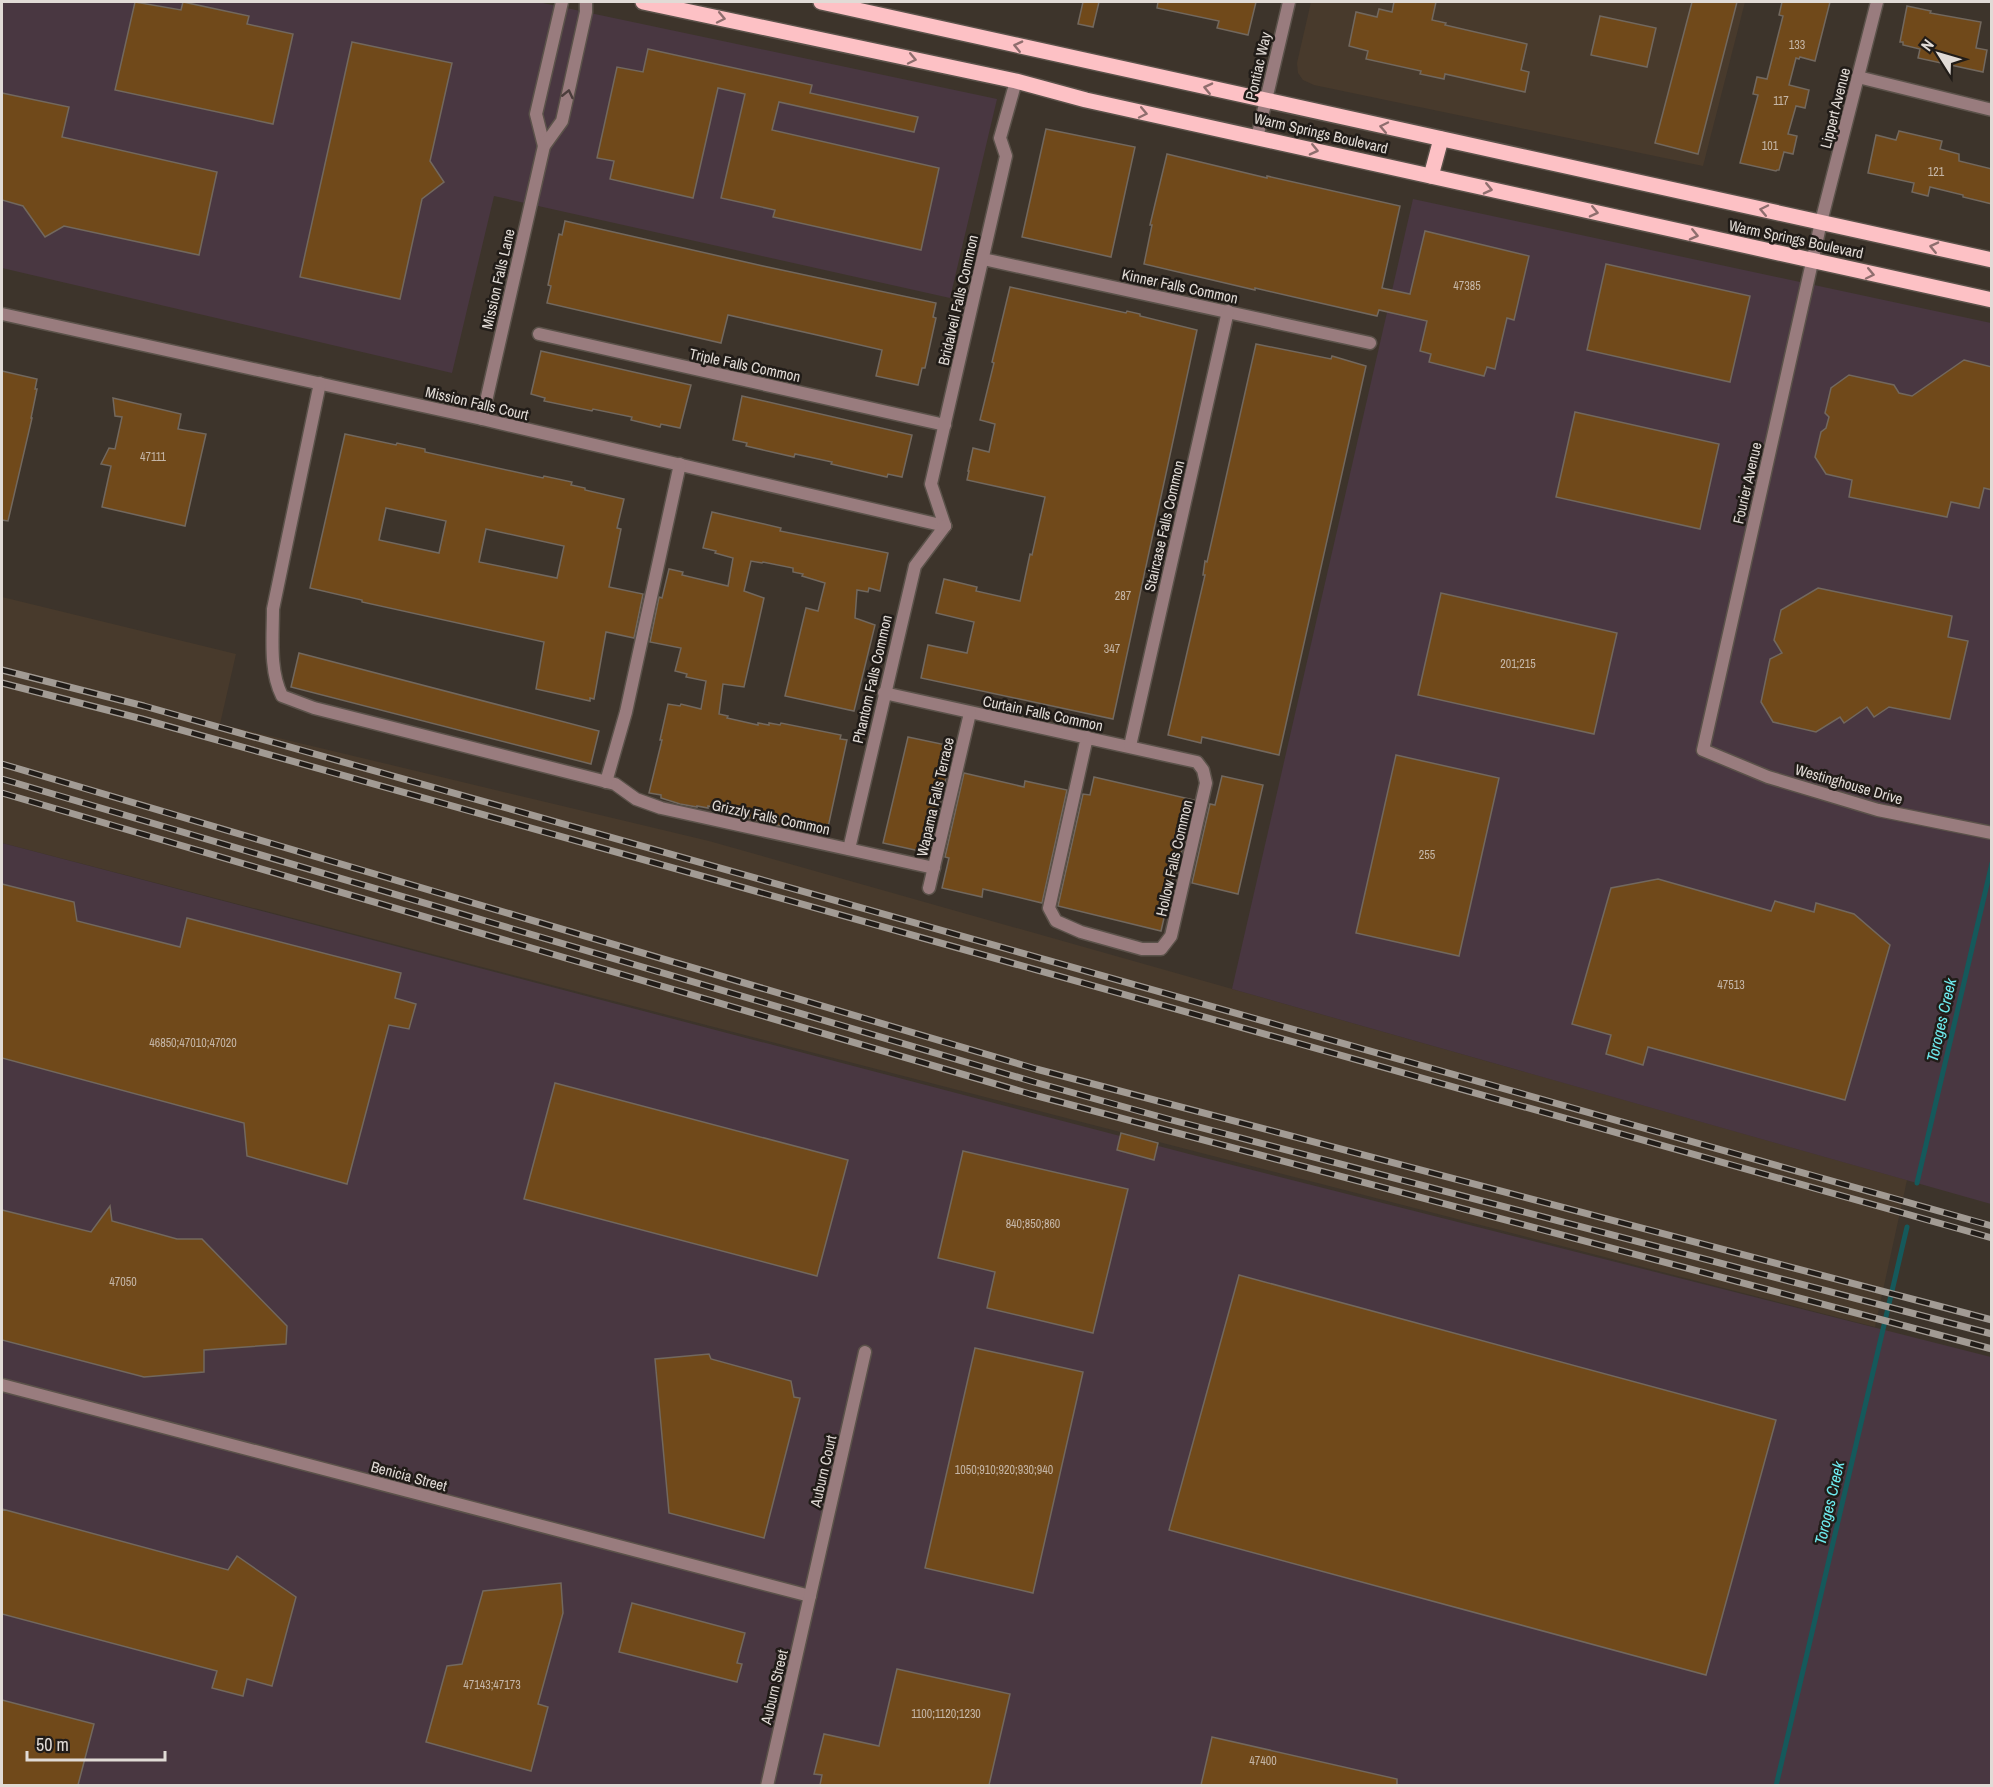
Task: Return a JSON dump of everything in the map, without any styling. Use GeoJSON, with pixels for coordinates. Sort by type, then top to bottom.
{"type":"FeatureCollection","features":[{"type":"Feature","properties":{"kind":"main road","name":"Warm Springs Boulevard"},"geometry":{"type":"LineString","coordinates":[[643,2],[1016,81],[1086,100],[1992,300]]}},
{"type":"Feature","properties":{"kind":"main road","name":"Warm Springs Boulevard"},"geometry":{"type":"LineString","coordinates":[[820,2],[1992,260]]}},
{"type":"Feature","properties":{"kind":"main road"},"geometry":{"type":"LineString","coordinates":[[1431,176],[1441,139]]}},
{"type":"Feature","properties":{"kind":"street","name":"Mission Falls Lane"},"geometry":{"type":"LineString","coordinates":[[544,146],[536,114],[562,2]]}},
{"type":"Feature","properties":{"kind":"street","name":"Mission Falls Lane"},"geometry":{"type":"LineString","coordinates":[[482,419],[544,146],[562,121],[586,12],[586,2]]}},
{"type":"Feature","properties":{"kind":"street","name":"Pontiac Way"},"geometry":{"type":"LineString","coordinates":[[1257,138],[1289,2]]}},
{"type":"Feature","properties":{"kind":"street","name":"Lippert Avenue"},"geometry":{"type":"LineString","coordinates":[[1821,222],[1877,2]]}},
{"type":"Feature","properties":{"kind":"street"},"geometry":{"type":"LineString","coordinates":[[1858,77],[1992,110]]}},
{"type":"Feature","properties":{"kind":"street","name":"Bridalveil Falls Common"},"geometry":{"type":"LineString","coordinates":[[945,526],[931,484],[1006,156],[1000,138],[1016,81]]}},
{"type":"Feature","properties":{"kind":"street","name":"Fourier Avenue"},"geometry":{"type":"LineString","coordinates":[[1703,750],[1821,222]]}},
{"type":"Feature","properties":{"kind":"street","name":"Kinner Falls Common"},"geometry":{"type":"LineString","coordinates":[[983,259],[1370,343]]}},
{"type":"Feature","properties":{"kind":"street","name":"Staircase Falls Common"},"geometry":{"type":"LineString","coordinates":[[1130,746],[1228,311]]}},
{"type":"Feature","properties":{"kind":"street","name":"Mission Falls Court"},"geometry":{"type":"LineString","coordinates":[[2,314],[320,382],[945,526]]}},
{"type":"Feature","properties":{"kind":"street","name":"Triple Falls Common"},"geometry":{"type":"LineString","coordinates":[[539,334],[945,425]]}},
{"type":"Feature","properties":{"kind":"street","name":"Grizzly Falls Common"},"geometry":{"type":"LineString","coordinates":[[320,382],[273,609],[272,645],[275,683],[282,696],[314,708],[615,784],[636,799],[661,808],[934,868]]}},
{"type":"Feature","properties":{"kind":"street"},"geometry":{"type":"LineString","coordinates":[[606,782],[626,712],[680,464]]}},
{"type":"Feature","properties":{"kind":"street","name":"Phantom Falls Common"},"geometry":{"type":"LineString","coordinates":[[849,849],[915,566],[945,526]]}},
{"type":"Feature","properties":{"kind":"street","name":"Curtain Falls Common"},"geometry":{"type":"LineString","coordinates":[[884,693],[1197,762]]}},
{"type":"Feature","properties":{"kind":"street","name":"Wapama Falls Terrace"},"geometry":{"type":"LineString","coordinates":[[929,888],[970,713]]}},
{"type":"Feature","properties":{"kind":"street","name":"Hollow Falls Common"},"geometry":{"type":"LineString","coordinates":[[1087,737],[1049,908],[1056,921],[1081,932],[1142,949],[1161,949],[1171,936],[1206,783],[1203,770],[1197,762]]}},
{"type":"Feature","properties":{"kind":"street","name":"Westinghouse Drive"},"geometry":{"type":"LineString","coordinates":[[1703,750],[1768,777],[1878,810],[1992,833]]}},
{"type":"Feature","properties":{"kind":"street","name":"Auburn Court"},"geometry":{"type":"LineString","coordinates":[[810,1596],[865,1352]]}},
{"type":"Feature","properties":{"kind":"street","name":"Benicia Street"},"geometry":{"type":"LineString","coordinates":[[2,1385],[810,1596]]}},
{"type":"Feature","properties":{"kind":"street","name":"Auburn Street"},"geometry":{"type":"LineString","coordinates":[[767,1785],[810,1596]]}},
{"type":"Feature","properties":{"kind":"shaded area"},"geometry":{"type":"Polygon","coordinates":[[[2,2],[538,2],[997,99],[950,298],[494,196],[452,373],[2,268],[2,2]]]}},
{"type":"Feature","properties":{"kind":"shaded area"},"geometry":{"type":"Polygon","coordinates":[[[1311,2],[1745,2],[1703,166],[1314,85],[1303,80],[1298,73],[1297,63],[1311,2]]]}},
{"type":"Feature","properties":{"kind":"shaded area"},"geometry":{"type":"Polygon","coordinates":[[[1413,199],[1991,323],[1991,1204],[1232,989],[1413,199]]]}},
{"type":"Feature","properties":{"kind":"shaded area"},"geometry":{"type":"Polygon","coordinates":[[[2,597],[236,654],[220,724],[709,841],[1907,1180],[1875,1327],[2,843],[2,597]]]}},
{"type":"Feature","properties":{"kind":"shaded area"},"geometry":{"type":"Polygon","coordinates":[[[2,843],[1189,1154],[1991,1357],[1991,1785],[2,1785],[2,843]]]}},
{"type":"Feature","properties":{"kind":"building"},"geometry":{"type":"Polygon","coordinates":[[[135,2],[181,10],[183,2],[249,16],[247,24],[293,34],[273,124],[115,90],[135,2]]]}},
{"type":"Feature","properties":{"kind":"building"},"geometry":{"type":"Polygon","coordinates":[[[1083,2],[1099,2],[1093,27],[1078,24],[1083,2]]]}},
{"type":"Feature","properties":{"kind":"building"},"geometry":{"type":"Polygon","coordinates":[[[1158,2],[1256,2],[1248,35],[1217,28],[1219,21],[1157,8],[1158,2]]]}},
{"type":"Feature","properties":{"kind":"building"},"geometry":{"type":"Polygon","coordinates":[[[1394,2],[1436,2],[1432,20],[1527,44],[1521,70],[1529,72],[1525,92],[1445,74],[1444,79],[1420,74],[1421,71],[1366,59],[1368,51],[1349,46],[1356,12],[1377,17],[1379,9],[1392,12],[1394,2]]]}},
{"type":"Feature","properties":{"kind":"building"},"geometry":{"type":"Polygon","coordinates":[[[1692,2],[1737,2],[1698,154],[1655,143],[1692,2]]]}},
{"type":"Feature","properties":{"kind":"building"},"geometry":{"type":"Polygon","coordinates":[[[1782,2],[1830,2],[1815,61],[1796,58],[1789,85],[1809,90],[1805,108],[1796,106],[1788,134],[1797,136],[1793,154],[1784,152],[1779,170],[1776,171],[1740,163],[1758,95],[1753,94],[1757,77],[1767,79],[1783,16],[1779,15],[1782,2]]]}},
{"type":"Feature","properties":{"kind":"building"},"geometry":{"type":"Polygon","coordinates":[[[1907,6],[1931,11],[1930,13],[1981,22],[1976,48],[1987,50],[1983,72],[1918,58],[1920,49],[1903,45],[1903,42],[1900,42],[1907,6]]]}},
{"type":"Feature","properties":{"kind":"building"},"geometry":{"type":"Polygon","coordinates":[[[1600,16],[1656,28],[1647,67],[1591,55],[1600,16]]]}},
{"type":"Feature","properties":{"kind":"building"},"geometry":{"type":"Polygon","coordinates":[[[352,42],[452,63],[430,161],[444,182],[422,199],[400,299],[300,277],[352,42]]]}},
{"type":"Feature","properties":{"kind":"building"},"geometry":{"type":"Polygon","coordinates":[[[648,49],[812,85],[810,93],[918,117],[914,132],[779,102],[772,130],[939,168],[921,250],[773,217],[775,210],[721,198],[745,94],[718,88],[693,198],[610,179],[614,161],[597,158],[617,67],[643,72],[648,49]]]}},
{"type":"Feature","properties":{"kind":"building"},"geometry":{"type":"Polygon","coordinates":[[[2,93],[69,107],[62,137],[217,172],[199,255],[64,226],[45,237],[23,206],[2,200],[2,93]]]}},
{"type":"Feature","properties":{"kind":"building"},"geometry":{"type":"Polygon","coordinates":[[[1046,129],[1135,147],[1111,257],[1022,237],[1046,129]]]}},
{"type":"Feature","properties":{"kind":"building"},"geometry":{"type":"Polygon","coordinates":[[[1899,131],[1942,141],[1940,149],[1959,154],[1959,161],[1992,169],[1992,204],[1930,187],[1928,196],[1912,192],[1914,183],[1868,173],[1876,135],[1896,140],[1899,131]]]}},
{"type":"Feature","properties":{"kind":"building"},"geometry":{"type":"Polygon","coordinates":[[[1167,154],[1400,206],[1382,288],[1410,294],[1425,231],[1529,256],[1514,320],[1507,318],[1495,369],[1487,367],[1484,376],[1429,362],[1431,354],[1420,351],[1427,321],[1379,310],[1377,316],[1144,264],[1152,225],[1150,225],[1167,154]]]}},
{"type":"Feature","properties":{"kind":"building"},"geometry":{"type":"Polygon","coordinates":[[[565,221],[936,303],[933,317],[936,318],[925,368],[922,368],[918,385],[876,376],[882,350],[728,315],[721,343],[547,303],[551,286],[548,285],[559,234],[562,235],[565,221]]]}},
{"type":"Feature","properties":{"kind":"building"},"geometry":{"type":"Polygon","coordinates":[[[1606,264],[1750,296],[1730,382],[1587,350],[1606,264]]]}},
{"type":"Feature","properties":{"kind":"building"},"geometry":{"type":"Polygon","coordinates":[[[1010,287],[1126,313],[1127,311],[1197,330],[1113,719],[921,678],[928,645],[967,653],[974,622],[936,613],[944,579],[977,587],[976,591],[1020,601],[1030,554],[1032,555],[1045,497],[967,480],[973,448],[989,452],[995,424],[980,420],[1010,287]]]}},
{"type":"Feature","properties":{"kind":"building"},"geometry":{"type":"Polygon","coordinates":[[[1256,344],[1331,359],[1332,356],[1366,366],[1279,755],[1202,737],[1201,743],[1168,735],[1205,575],[1203,575],[1205,561],[1207,562],[1256,344]]]}},
{"type":"Feature","properties":{"kind":"building"},"geometry":{"type":"Polygon","coordinates":[[[541,351],[691,385],[680,428],[661,424],[660,427],[631,420],[632,417],[544,401],[545,398],[531,394],[541,351]]]}},
{"type":"Feature","properties":{"kind":"building"},"geometry":{"type":"Polygon","coordinates":[[[1964,360],[1992,367],[1992,490],[1984,488],[1979,508],[1951,502],[1947,517],[1849,497],[1852,480],[1826,474],[1815,457],[1821,432],[1826,428],[1829,417],[1825,413],[1831,388],[1849,375],[1894,385],[1899,393],[1912,396],[1964,360]]]}},
{"type":"Feature","properties":{"kind":"building"},"geometry":{"type":"Polygon","coordinates":[[[2,371],[37,379],[32,418],[8,521],[2,520],[2,371]]]}},
{"type":"Feature","properties":{"kind":"building"},"geometry":{"type":"Polygon","coordinates":[[[742,396],[912,435],[902,477],[888,474],[887,477],[795,454],[794,457],[746,446],[747,443],[733,440],[742,396]]]}},
{"type":"Feature","properties":{"kind":"building"},"geometry":{"type":"Polygon","coordinates":[[[113,398],[181,414],[178,429],[206,434],[185,526],[102,507],[111,466],[101,464],[109,448],[115,449],[122,417],[115,416],[113,398]]]}},
{"type":"Feature","properties":{"kind":"building"},"geometry":{"type":"Polygon","coordinates":[[[1575,412],[1719,444],[1700,529],[1556,497],[1575,412]]]}},
{"type":"Feature","properties":{"kind":"building"},"geometry":{"type":"Polygon","coordinates":[[[345,434],[425,449],[425,452],[543,478],[544,476],[572,482],[571,485],[585,488],[585,490],[624,499],[617,528],[621,529],[609,587],[643,594],[634,638],[606,632],[594,699],[590,698],[590,701],[536,689],[544,642],[362,602],[362,600],[310,588],[345,434]],[[386,508],[379,540],[439,553],[446,521],[386,508]],[[486,529],[479,562],[557,578],[564,546],[486,529]]]}},
{"type":"Feature","properties":{"kind":"building"},"geometry":{"type":"Polygon","coordinates":[[[712,512],[781,528],[780,531],[888,553],[880,591],[869,588],[868,592],[857,590],[855,618],[875,625],[854,711],[785,696],[806,608],[818,611],[825,583],[793,572],[793,568],[751,561],[744,591],[764,598],[744,687],[723,684],[719,714],[728,716],[727,718],[758,725],[758,723],[780,725],[781,723],[841,735],[840,739],[847,740],[827,832],[815,830],[815,833],[759,821],[749,818],[749,815],[708,806],[708,808],[680,804],[661,798],[661,795],[649,793],[668,704],[680,706],[681,704],[701,709],[706,681],[686,677],[687,674],[675,671],[681,648],[650,642],[659,597],[662,598],[669,569],[683,572],[682,575],[728,586],[733,558],[703,548],[712,512]]]}},
{"type":"Feature","properties":{"kind":"building"},"geometry":{"type":"Polygon","coordinates":[[[1818,588],[1952,616],[1948,637],[1968,641],[1950,719],[1889,707],[1874,717],[1867,707],[1844,723],[1840,717],[1816,732],[1773,722],[1761,702],[1770,659],[1782,653],[1774,640],[1781,610],[1818,588]]]}},
{"type":"Feature","properties":{"kind":"building"},"geometry":{"type":"Polygon","coordinates":[[[1441,593],[1617,633],[1594,734],[1418,695],[1441,593]]]}},
{"type":"Feature","properties":{"kind":"building"},"geometry":{"type":"Polygon","coordinates":[[[299,653],[599,731],[591,764],[291,687],[299,653]]]}},
{"type":"Feature","properties":{"kind":"building"},"geometry":{"type":"Polygon","coordinates":[[[908,737],[951,746],[929,853],[883,843],[908,737]]]}},
{"type":"Feature","properties":{"kind":"building"},"geometry":{"type":"Polygon","coordinates":[[[1396,755],[1499,778],[1459,956],[1356,933],[1396,755]]]}},
{"type":"Feature","properties":{"kind":"building"},"geometry":{"type":"Polygon","coordinates":[[[964,773],[1024,787],[1025,781],[1067,790],[1042,903],[983,889],[982,897],[942,888],[949,858],[945,857],[964,773]]]}},
{"type":"Feature","properties":{"kind":"building"},"geometry":{"type":"Polygon","coordinates":[[[1222,776],[1263,785],[1238,894],[1192,883],[1210,804],[1215,805],[1222,776]]]}},
{"type":"Feature","properties":{"kind":"building"},"geometry":{"type":"Polygon","coordinates":[[[1094,777],[1194,800],[1161,931],[1058,906],[1083,794],[1090,795],[1094,777]]]}},
{"type":"Feature","properties":{"kind":"building"},"geometry":{"type":"Polygon","coordinates":[[[1658,879],[1771,911],[1775,901],[1814,912],[1816,903],[1854,914],[1890,945],[1845,1100],[1648,1047],[1643,1065],[1606,1054],[1611,1035],[1572,1024],[1611,888],[1658,879]]]}},
{"type":"Feature","properties":{"kind":"building"},"geometry":{"type":"Polygon","coordinates":[[[2,884],[74,902],[77,921],[180,947],[187,918],[401,973],[395,998],[416,1004],[409,1029],[389,1025],[347,1184],[247,1156],[244,1123],[2,1058],[2,884]]]}},
{"type":"Feature","properties":{"kind":"building"},"geometry":{"type":"Polygon","coordinates":[[[555,1083],[848,1160],[817,1276],[524,1199],[555,1083]]]}},
{"type":"Feature","properties":{"kind":"building"},"geometry":{"type":"Polygon","coordinates":[[[1121,1133],[1158,1143],[1154,1160],[1117,1150],[1121,1133]]]}},
{"type":"Feature","properties":{"kind":"building"},"geometry":{"type":"Polygon","coordinates":[[[963,1151],[1128,1189],[1093,1333],[987,1308],[995,1272],[938,1258],[963,1151]]]}},
{"type":"Feature","properties":{"kind":"building"},"geometry":{"type":"Polygon","coordinates":[[[110,1206],[112,1221],[177,1239],[202,1239],[287,1326],[286,1344],[204,1350],[204,1372],[144,1377],[2,1340],[2,1210],[91,1232],[110,1206]]]}},
{"type":"Feature","properties":{"kind":"building"},"geometry":{"type":"Polygon","coordinates":[[[1239,1275],[1776,1420],[1706,1675],[1169,1530],[1239,1275]]]}},
{"type":"Feature","properties":{"kind":"building"},"geometry":{"type":"Polygon","coordinates":[[[975,1348],[1083,1372],[1033,1593],[925,1568],[975,1348]]]}},
{"type":"Feature","properties":{"kind":"building"},"geometry":{"type":"Polygon","coordinates":[[[709,1354],[711,1359],[791,1381],[794,1397],[800,1398],[764,1538],[669,1513],[655,1359],[709,1354]]]}},
{"type":"Feature","properties":{"kind":"building"},"geometry":{"type":"Polygon","coordinates":[[[2,1509],[228,1570],[237,1556],[296,1597],[272,1686],[247,1679],[243,1696],[212,1688],[217,1671],[2,1614],[2,1509]]]}},
{"type":"Feature","properties":{"kind":"building"},"geometry":{"type":"Polygon","coordinates":[[[561,1583],[563,1613],[538,1704],[548,1707],[531,1771],[426,1742],[447,1666],[462,1664],[483,1591],[561,1583]]]}},
{"type":"Feature","properties":{"kind":"building"},"geometry":{"type":"Polygon","coordinates":[[[632,1603],[745,1633],[737,1663],[742,1664],[737,1682],[619,1652],[632,1603]]]}},
{"type":"Feature","properties":{"kind":"building"},"geometry":{"type":"Polygon","coordinates":[[[897,1669],[1010,1694],[989,1785],[820,1785],[822,1775],[814,1774],[824,1734],[879,1746],[897,1669]]]}},
{"type":"Feature","properties":{"kind":"building"},"geometry":{"type":"Polygon","coordinates":[[[2,1700],[94,1724],[78,1785],[2,1785],[2,1700]]]}},
{"type":"Feature","properties":{"kind":"building"},"geometry":{"type":"Polygon","coordinates":[[[1212,1737],[1397,1779],[1397,1785],[1201,1785],[1212,1737]]]}},
{"type":"Feature","properties":{"kind":"waterway","name":"Toroges Creek"},"geometry":{"type":"LineString","coordinates":[[1917,1183],[1992,863]]}},
{"type":"Feature","properties":{"kind":"waterway","name":"Toroges Creek"},"geometry":{"type":"LineString","coordinates":[[1776,1786],[1907,1227]]}},
{"type":"Feature","properties":{"kind":"railway"},"geometry":{"type":"LineString","coordinates":[[2,670],[144,706],[1992,1226]]}},
{"type":"Feature","properties":{"kind":"railway"},"geometry":{"type":"LineString","coordinates":[[2,683],[142,719],[1992,1238]]}},
{"type":"Feature","properties":{"kind":"railway"},"geometry":{"type":"LineString","coordinates":[[2,764],[1036,1069],[1992,1320]]}},
{"type":"Feature","properties":{"kind":"railway"},"geometry":{"type":"LineString","coordinates":[[2,779],[1034,1082],[1992,1334]]}},
{"type":"Feature","properties":{"kind":"railway"},"geometry":{"type":"LineString","coordinates":[[2,793],[1030,1094],[1992,1349]]}}]}
